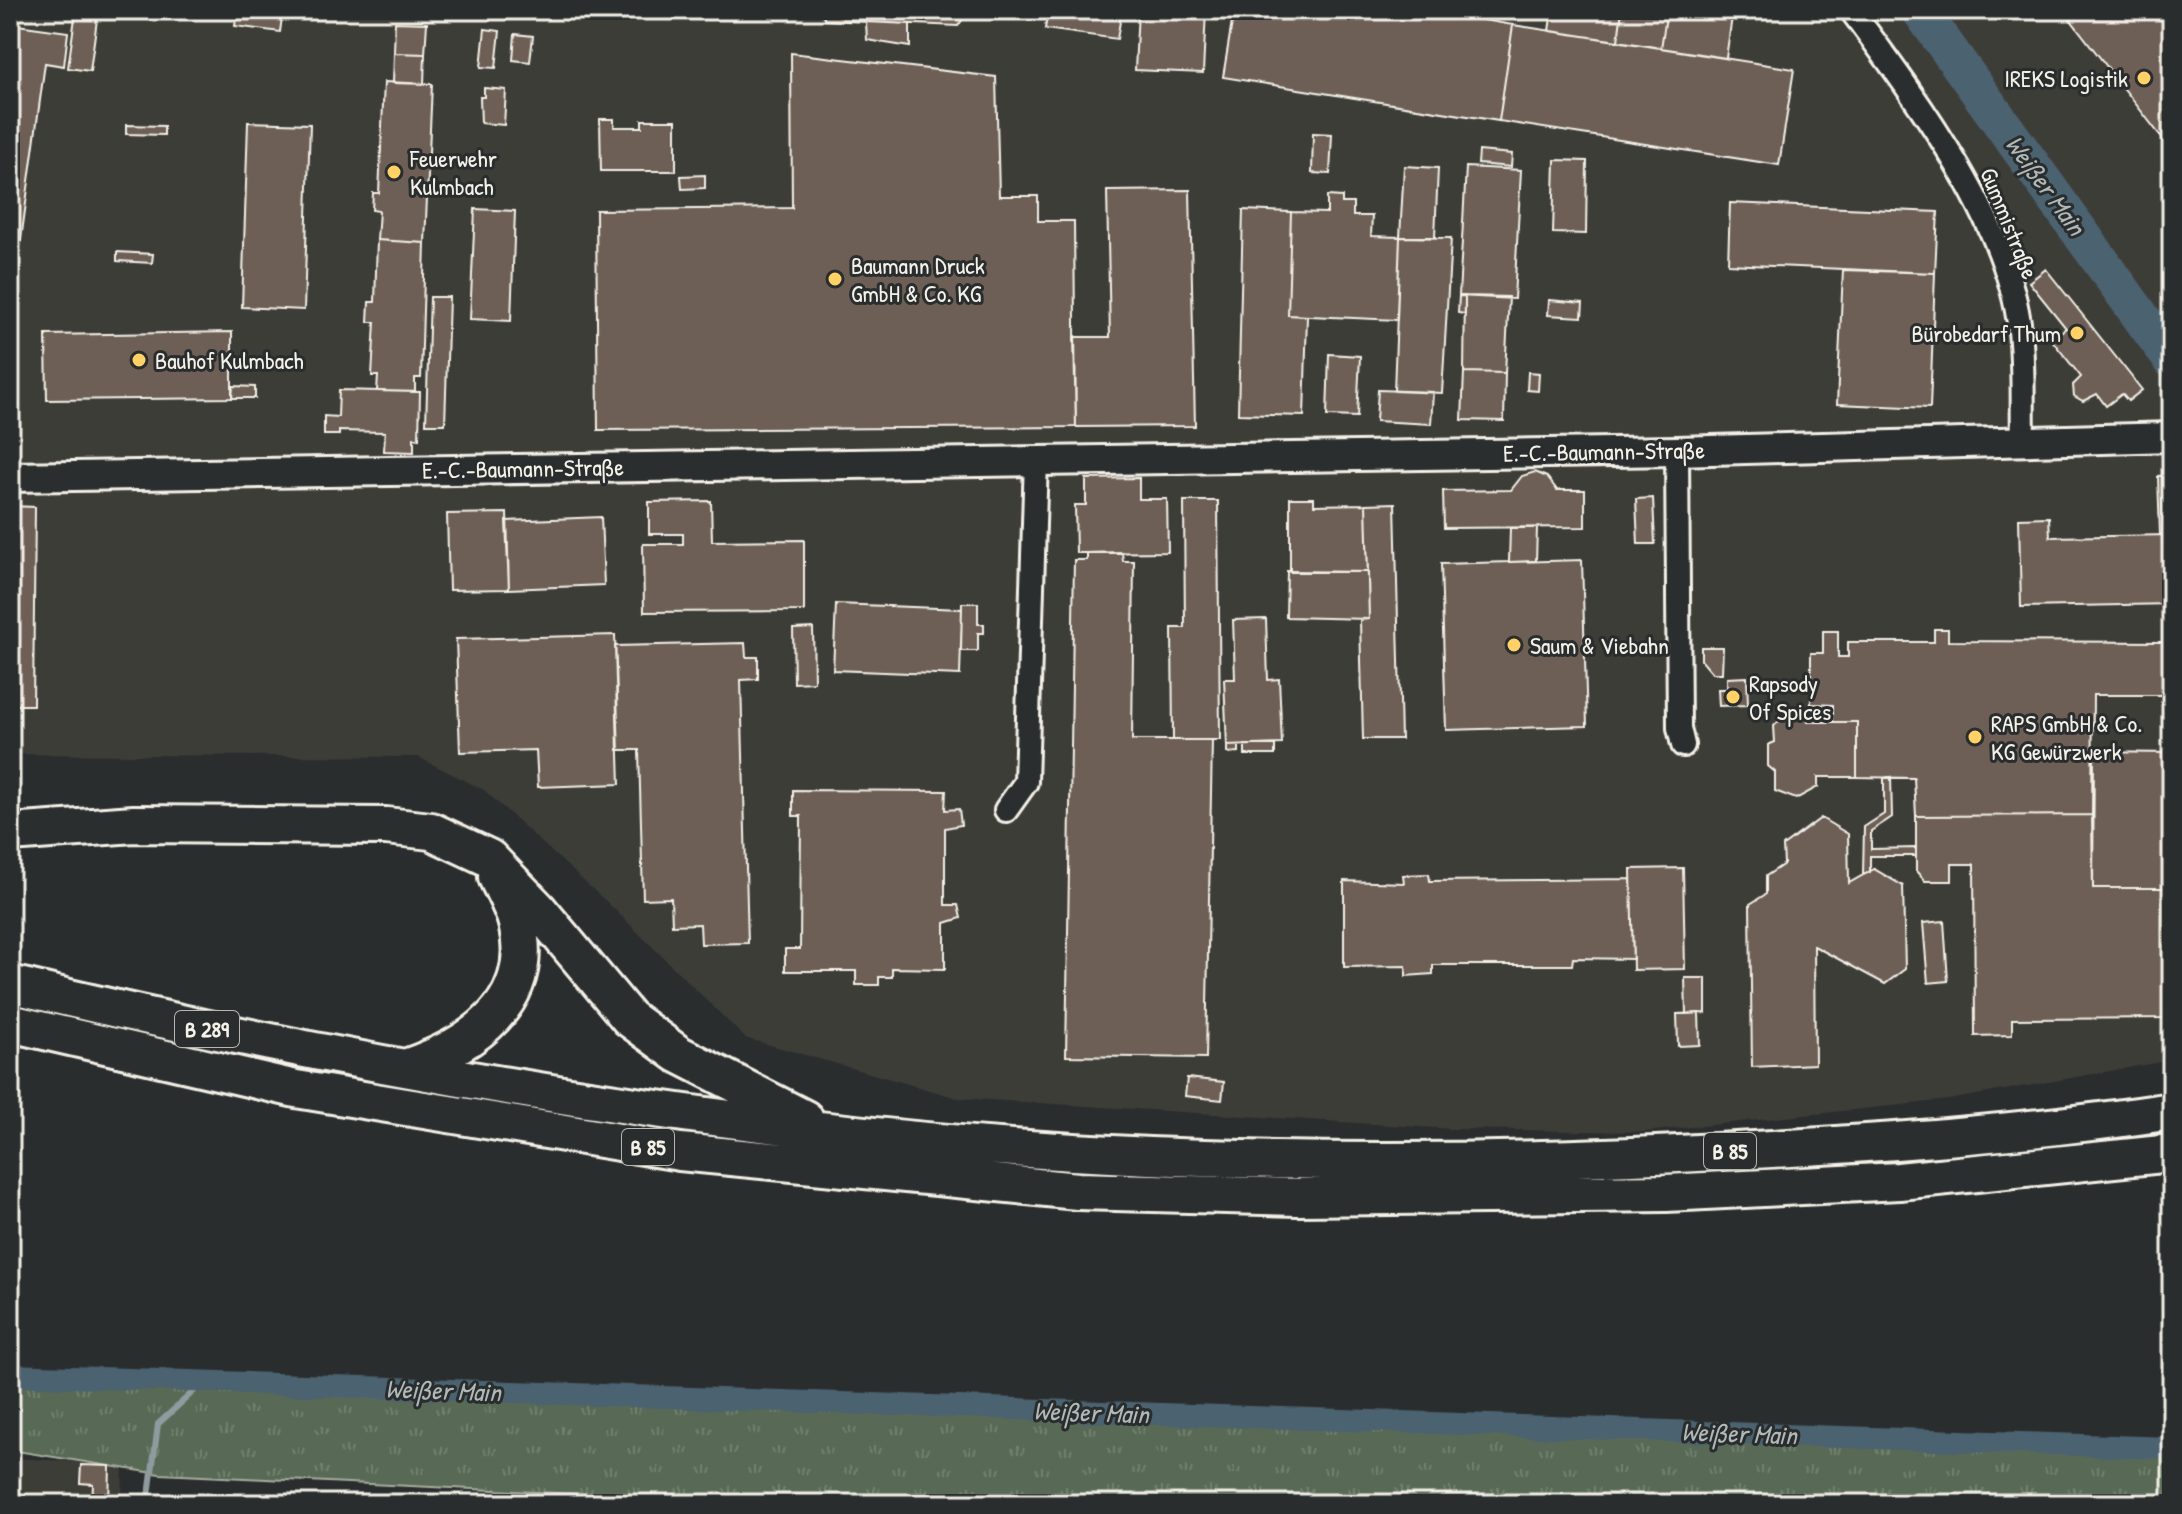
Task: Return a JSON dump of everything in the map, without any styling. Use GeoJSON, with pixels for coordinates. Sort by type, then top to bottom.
{"type":"FeatureCollection","features":[{"type":"Feature","properties":{"kind":"highway"},"geometry":{"type":"LineString","coordinates":[[10,833],[134,824],[386,826],[431,831],[489,858],[538,909],[629,1018],[678,1054],[831,1132]]}},
{"type":"Feature","properties":{"kind":"highway"},"geometry":{"type":"LineString","coordinates":[[405,1068],[446,1054],[475,1037],[500,1011],[518,976],[521,948],[517,921],[489,858]]}},
{"type":"Feature","properties":{"kind":"highway","name":"B 289"},"geometry":{"type":"LineString","coordinates":[[10,984],[183,1024],[405,1068],[648,1107],[831,1132]]}},
{"type":"Feature","properties":{"kind":"highway","name":"B 85"},"geometry":{"type":"LineString","coordinates":[[10,1023],[296,1089],[680,1152],[1078,1191],[1297,1197],[1666,1193],[1899,1181],[2172,1153]]}},
{"type":"Feature","properties":{"kind":"highway","name":"B 85"},"geometry":{"type":"LineString","coordinates":[[831,1132],[1051,1149],[1287,1160],[1600,1159],[2030,1129],[2172,1111]]}},
{"type":"Feature","properties":{"kind":"street","name":"Gummistraße"},"geometry":{"type":"LineString","coordinates":[[1851,10],[1969,182],[2001,258],[2020,329],[2023,441]]}},
{"type":"Feature","properties":{"kind":"street","name":"E.-C.-Baumann-Straße"},"geometry":{"type":"LineString","coordinates":[[10,477],[1677,451],[2172,437]]}},
{"type":"Feature","properties":{"kind":"street"},"geometry":{"type":"LineString","coordinates":[[1677,451],[1679,728],[1683,745]]}},
{"type":"Feature","properties":{"kind":"street"},"geometry":{"type":"LineString","coordinates":[[1006,810],[1026,782],[1036,459]]}},
{"type":"Feature","properties":{"kind":"shaded area"},"geometry":{"type":"Polygon","coordinates":[[[10,10],[2172,10],[2172,1060],[1948,1100],[1644,1132],[1453,1129],[958,1098],[745,1038],[610,905],[484,790],[418,757],[10,754],[10,494],[64,492],[63,461],[10,462],[10,10]]]}},
{"type":"Feature","properties":{"kind":"shaded area"},"geometry":{"type":"Polygon","coordinates":[[[10,1458],[123,1464],[122,1504],[10,1504],[10,1458]]]}},
{"type":"Feature","properties":{"kind":"green space"},"geometry":{"type":"Polygon","coordinates":[[[10,1381],[2172,1449],[2172,1504],[782,1504],[160,1474],[10,1450],[10,1381]]]}},
{"type":"Feature","properties":{"kind":"building"},"geometry":{"type":"Polygon","coordinates":[[[76,10],[98,12],[90,71],[68,68],[76,10]]]}},
{"type":"Feature","properties":{"kind":"building"},"geometry":{"type":"Polygon","coordinates":[[[237,10],[283,10],[280,32],[235,26],[237,10]]]}},
{"type":"Feature","properties":{"kind":"building"},"geometry":{"type":"Polygon","coordinates":[[[820,10],[969,10],[958,26],[825,20],[820,10]]]}},
{"type":"Feature","properties":{"kind":"building"},"geometry":{"type":"Polygon","coordinates":[[[1048,10],[1122,10],[1117,39],[1045,29],[1048,10]]]}},
{"type":"Feature","properties":{"kind":"building"},"geometry":{"type":"Polygon","coordinates":[[[1138,10],[1206,10],[1203,73],[1135,70],[1138,10]]]}},
{"type":"Feature","properties":{"kind":"building"},"geometry":{"type":"Polygon","coordinates":[[[1234,10],[1426,10],[1513,25],[1499,121],[1223,77],[1234,10]]]}},
{"type":"Feature","properties":{"kind":"building"},"geometry":{"type":"Polygon","coordinates":[[[1552,10],[1622,10],[1618,41],[1549,31],[1552,10]]]}},
{"type":"Feature","properties":{"kind":"building"},"geometry":{"type":"Polygon","coordinates":[[[1622,10],[1667,10],[1661,48],[1618,41],[1622,10]]]}},
{"type":"Feature","properties":{"kind":"building"},"geometry":{"type":"Polygon","coordinates":[[[1667,10],[1733,10],[1726,58],[1661,48],[1667,10]]]}},
{"type":"Feature","properties":{"kind":"building","name":"IREKS Logistik"},"geometry":{"type":"Polygon","coordinates":[[[2172,10],[2172,145],[2169,147],[2064,11],[2172,10]]]}},
{"type":"Feature","properties":{"kind":"building"},"geometry":{"type":"Polygon","coordinates":[[[395,22],[427,23],[425,54],[394,53],[395,22]]]}},
{"type":"Feature","properties":{"kind":"building"},"geometry":{"type":"Polygon","coordinates":[[[866,22],[910,24],[910,47],[867,40],[866,22]]]}},
{"type":"Feature","properties":{"kind":"building"},"geometry":{"type":"Polygon","coordinates":[[[10,24],[68,32],[64,66],[45,63],[10,321],[10,24]]]}},
{"type":"Feature","properties":{"kind":"building"},"geometry":{"type":"Polygon","coordinates":[[[1513,25],[1794,69],[1779,165],[1499,121],[1513,25]]]}},
{"type":"Feature","properties":{"kind":"building"},"geometry":{"type":"Polygon","coordinates":[[[485,29],[500,31],[496,68],[481,67],[485,29]]]}},
{"type":"Feature","properties":{"kind":"building"},"geometry":{"type":"Polygon","coordinates":[[[515,34],[533,36],[530,62],[513,60],[515,34]]]}},
{"type":"Feature","properties":{"kind":"building"},"geometry":{"type":"Polygon","coordinates":[[[394,53],[425,54],[424,84],[393,83],[394,53]]]}},
{"type":"Feature","properties":{"kind":"building","name":"Baumann Druck GmbH & Co. KG"},"geometry":{"type":"Polygon","coordinates":[[[791,53],[996,77],[999,196],[1038,196],[1038,221],[1074,221],[1076,427],[598,430],[596,210],[792,208],[791,53]]]}},
{"type":"Feature","properties":{"kind":"building"},"geometry":{"type":"Polygon","coordinates":[[[384,82],[432,84],[425,243],[377,240],[379,211],[372,210],[373,193],[379,193],[384,82]]]}},
{"type":"Feature","properties":{"kind":"building"},"geometry":{"type":"Polygon","coordinates":[[[484,88],[506,90],[504,125],[481,123],[480,97],[484,97],[484,88]]]}},
{"type":"Feature","properties":{"kind":"building"},"geometry":{"type":"Polygon","coordinates":[[[600,119],[614,119],[614,127],[642,127],[642,120],[676,120],[676,171],[601,171],[600,119]]]}},
{"type":"Feature","properties":{"kind":"building"},"geometry":{"type":"Polygon","coordinates":[[[248,122],[310,124],[304,310],[242,307],[248,122]]]}},
{"type":"Feature","properties":{"kind":"building"},"geometry":{"type":"Polygon","coordinates":[[[126,125],[164,126],[164,135],[126,134],[126,125]]]}},
{"type":"Feature","properties":{"kind":"building"},"geometry":{"type":"Polygon","coordinates":[[[1313,133],[1332,134],[1330,174],[1312,173],[1313,133]]]}},
{"type":"Feature","properties":{"kind":"building"},"geometry":{"type":"Polygon","coordinates":[[[1479,151],[1512,154],[1511,167],[1478,164],[1479,151]]]}},
{"type":"Feature","properties":{"kind":"building"},"geometry":{"type":"Polygon","coordinates":[[[1555,160],[1587,161],[1586,234],[1553,233],[1555,160]]]}},
{"type":"Feature","properties":{"kind":"building"},"geometry":{"type":"Polygon","coordinates":[[[1404,166],[1438,168],[1435,237],[1400,237],[1404,166]]]}},
{"type":"Feature","properties":{"kind":"building"},"geometry":{"type":"Polygon","coordinates":[[[1466,167],[1521,170],[1514,299],[1459,296],[1466,167]]]}},
{"type":"Feature","properties":{"kind":"building"},"geometry":{"type":"Polygon","coordinates":[[[705,175],[705,188],[682,189],[681,176],[705,175]]]}},
{"type":"Feature","properties":{"kind":"building"},"geometry":{"type":"Polygon","coordinates":[[[1190,190],[1195,426],[1076,427],[1074,337],[1110,337],[1107,191],[1190,190]]]}},
{"type":"Feature","properties":{"kind":"building"},"geometry":{"type":"Polygon","coordinates":[[[1327,196],[1342,197],[1342,203],[1353,203],[1353,216],[1372,216],[1371,236],[1400,237],[1397,320],[1288,315],[1291,212],[1327,213],[1327,196]]]}},
{"type":"Feature","properties":{"kind":"building"},"geometry":{"type":"Polygon","coordinates":[[[1730,203],[1938,212],[1935,273],[1728,264],[1730,203]]]}},
{"type":"Feature","properties":{"kind":"building"},"geometry":{"type":"Polygon","coordinates":[[[475,209],[515,211],[511,321],[470,319],[475,209]]]}},
{"type":"Feature","properties":{"kind":"building"},"geometry":{"type":"Polygon","coordinates":[[[1243,210],[1291,212],[1288,315],[1307,316],[1304,416],[1238,414],[1243,210]]]}},
{"type":"Feature","properties":{"kind":"building"},"geometry":{"type":"Polygon","coordinates":[[[1400,237],[1451,238],[1442,393],[1394,391],[1400,237]]]}},
{"type":"Feature","properties":{"kind":"building"},"geometry":{"type":"Polygon","coordinates":[[[377,240],[425,243],[421,378],[415,378],[415,392],[377,391],[378,376],[372,376],[375,322],[368,322],[369,302],[375,302],[377,240]]]}},
{"type":"Feature","properties":{"kind":"building"},"geometry":{"type":"Polygon","coordinates":[[[117,252],[153,254],[152,263],[117,261],[117,252]]]}},
{"type":"Feature","properties":{"kind":"building","name":"Bürobedarf Thum"},"geometry":{"type":"Polygon","coordinates":[[[2046,269],[2142,390],[2128,401],[2122,394],[2106,406],[2097,394],[2083,401],[2074,396],[2073,385],[2081,377],[2051,339],[2066,328],[2029,282],[2046,269]]]}},
{"type":"Feature","properties":{"kind":"building"},"geometry":{"type":"Polygon","coordinates":[[[1843,270],[1935,273],[1930,408],[1837,404],[1843,270]]]}},
{"type":"Feature","properties":{"kind":"building"},"geometry":{"type":"Polygon","coordinates":[[[1459,296],[1465,296],[1465,314],[1458,313],[1459,296]]]}},
{"type":"Feature","properties":{"kind":"building"},"geometry":{"type":"Polygon","coordinates":[[[1465,296],[1509,297],[1505,373],[1464,372],[1465,296]]]}},
{"type":"Feature","properties":{"kind":"building"},"geometry":{"type":"Polygon","coordinates":[[[430,297],[449,297],[445,424],[426,424],[430,297]]]}},
{"type":"Feature","properties":{"kind":"building"},"geometry":{"type":"Polygon","coordinates":[[[1549,300],[1583,303],[1582,317],[1548,315],[1549,300]]]}},
{"type":"Feature","properties":{"kind":"building","name":"Bauhof Kulmbach"},"geometry":{"type":"Polygon","coordinates":[[[232,332],[232,398],[47,400],[46,335],[232,332]]]}},
{"type":"Feature","properties":{"kind":"building"},"geometry":{"type":"Polygon","coordinates":[[[1329,354],[1360,356],[1357,417],[1327,416],[1329,354]]]}},
{"type":"Feature","properties":{"kind":"building"},"geometry":{"type":"Polygon","coordinates":[[[1464,372],[1505,373],[1504,421],[1462,420],[1464,372]]]}},
{"type":"Feature","properties":{"kind":"building"},"geometry":{"type":"Polygon","coordinates":[[[1528,372],[1539,373],[1538,391],[1527,390],[1528,372]]]}},
{"type":"Feature","properties":{"kind":"building"},"geometry":{"type":"Polygon","coordinates":[[[233,386],[255,387],[255,398],[232,398],[233,386]]]}},
{"type":"Feature","properties":{"kind":"building"},"geometry":{"type":"Polygon","coordinates":[[[339,390],[420,392],[419,439],[414,438],[414,452],[384,451],[385,432],[339,431],[339,435],[324,435],[324,416],[338,417],[339,390]]]}},
{"type":"Feature","properties":{"kind":"building"},"geometry":{"type":"Polygon","coordinates":[[[1378,390],[1433,392],[1431,424],[1376,421],[1378,390]]]}},
{"type":"Feature","properties":{"kind":"building"},"geometry":{"type":"Polygon","coordinates":[[[1535,472],[1547,477],[1557,490],[1585,490],[1585,527],[1444,528],[1443,491],[1511,490],[1522,476],[1535,472]]]}},
{"type":"Feature","properties":{"kind":"building"},"geometry":{"type":"Polygon","coordinates":[[[2172,475],[2172,535],[2160,535],[2158,476],[2172,475]]]}},
{"type":"Feature","properties":{"kind":"building"},"geometry":{"type":"Polygon","coordinates":[[[1139,478],[1139,499],[1167,499],[1168,552],[1076,553],[1075,505],[1086,505],[1086,479],[1139,478]]]}},
{"type":"Feature","properties":{"kind":"building"},"geometry":{"type":"Polygon","coordinates":[[[1290,498],[1314,498],[1314,505],[1366,504],[1368,572],[1290,572],[1290,498]]]}},
{"type":"Feature","properties":{"kind":"building"},"geometry":{"type":"Polygon","coordinates":[[[1653,498],[1655,544],[1638,544],[1636,499],[1653,498]]]}},
{"type":"Feature","properties":{"kind":"building"},"geometry":{"type":"Polygon","coordinates":[[[711,501],[712,541],[804,540],[804,611],[644,612],[643,544],[683,544],[683,534],[649,534],[649,502],[711,501]]]}},
{"type":"Feature","properties":{"kind":"building"},"geometry":{"type":"Polygon","coordinates":[[[1184,501],[1218,501],[1220,740],[1173,740],[1172,628],[1185,628],[1184,501]]]}},
{"type":"Feature","properties":{"kind":"building"},"geometry":{"type":"Polygon","coordinates":[[[1395,503],[1401,739],[1363,739],[1360,620],[1369,619],[1366,504],[1395,503]]]}},
{"type":"Feature","properties":{"kind":"building"},"geometry":{"type":"Polygon","coordinates":[[[10,506],[35,507],[33,705],[10,705],[10,506]]]}},
{"type":"Feature","properties":{"kind":"building"},"geometry":{"type":"Polygon","coordinates":[[[507,513],[509,589],[449,590],[447,514],[507,513]]]}},
{"type":"Feature","properties":{"kind":"building"},"geometry":{"type":"Polygon","coordinates":[[[601,517],[604,585],[509,589],[506,521],[601,517]]]}},
{"type":"Feature","properties":{"kind":"building"},"geometry":{"type":"Polygon","coordinates":[[[2049,517],[2050,537],[2172,535],[2172,604],[2021,607],[2019,518],[2049,517]]]}},
{"type":"Feature","properties":{"kind":"building"},"geometry":{"type":"Polygon","coordinates":[[[1510,528],[1537,528],[1536,561],[1509,562],[1510,528]]]}},
{"type":"Feature","properties":{"kind":"building"},"geometry":{"type":"Polygon","coordinates":[[[1122,552],[1123,561],[1134,561],[1132,740],[1212,740],[1206,1058],[1066,1056],[1074,560],[1087,560],[1087,553],[1122,552]]]}},
{"type":"Feature","properties":{"kind":"building","name":"Saum & Viebahn"},"geometry":{"type":"Polygon","coordinates":[[[1582,560],[1587,726],[1446,730],[1441,564],[1582,560]]]}},
{"type":"Feature","properties":{"kind":"building"},"geometry":{"type":"Polygon","coordinates":[[[1287,571],[1368,572],[1369,619],[1286,617],[1287,571]]]}},
{"type":"Feature","properties":{"kind":"building"},"geometry":{"type":"Polygon","coordinates":[[[962,603],[978,603],[978,624],[984,624],[984,633],[978,633],[978,651],[961,651],[962,603]]]}},
{"type":"Feature","properties":{"kind":"building"},"geometry":{"type":"Polygon","coordinates":[[[836,604],[962,609],[960,675],[833,670],[836,604]]]}},
{"type":"Feature","properties":{"kind":"building"},"geometry":{"type":"Polygon","coordinates":[[[1266,619],[1268,680],[1279,679],[1282,744],[1227,746],[1224,679],[1235,679],[1233,620],[1266,619]]]}},
{"type":"Feature","properties":{"kind":"building"},"geometry":{"type":"Polygon","coordinates":[[[813,628],[814,682],[794,683],[793,629],[813,628]]]}},
{"type":"Feature","properties":{"kind":"building","name":"RAPS GmbH & Co. KG Gewürzwerk"},"geometry":{"type":"Polygon","coordinates":[[[1934,629],[1948,629],[1948,641],[2164,642],[2164,695],[2093,695],[2092,815],[1916,816],[1914,778],[1857,777],[1857,722],[1833,722],[1833,705],[1811,704],[1811,653],[1823,653],[1823,631],[1838,631],[1838,657],[1848,657],[1848,642],[1934,642],[1934,629]]]}},
{"type":"Feature","properties":{"kind":"building"},"geometry":{"type":"Polygon","coordinates":[[[615,635],[620,784],[538,787],[536,750],[460,752],[456,639],[615,635]]]}},
{"type":"Feature","properties":{"kind":"building"},"geometry":{"type":"Polygon","coordinates":[[[745,643],[746,657],[758,657],[758,679],[741,680],[748,943],[701,944],[700,924],[672,925],[671,898],[643,899],[639,750],[618,750],[615,646],[745,643]]]}},
{"type":"Feature","properties":{"kind":"building"},"geometry":{"type":"Polygon","coordinates":[[[1701,647],[1723,647],[1722,673],[1712,673],[1701,660],[1701,647]]]}},
{"type":"Feature","properties":{"kind":"building","name":"Rapsody Of Spices"},"geometry":{"type":"Polygon","coordinates":[[[1747,677],[1748,705],[1719,706],[1718,689],[1727,689],[1727,678],[1747,677]]]}},
{"type":"Feature","properties":{"kind":"building"},"geometry":{"type":"Polygon","coordinates":[[[1791,708],[1808,716],[1808,722],[1857,722],[1857,777],[1818,777],[1818,787],[1796,799],[1775,791],[1775,772],[1768,766],[1768,745],[1775,742],[1774,726],[1791,708]]]}},
{"type":"Feature","properties":{"kind":"building"},"geometry":{"type":"Polygon","coordinates":[[[1245,745],[1275,745],[1275,755],[1245,755],[1245,745]]]}},
{"type":"Feature","properties":{"kind":"building"},"geometry":{"type":"Polygon","coordinates":[[[1227,746],[1239,746],[1239,752],[1227,753],[1227,746]]]}},
{"type":"Feature","properties":{"kind":"building"},"geometry":{"type":"Polygon","coordinates":[[[2094,752],[2172,753],[2172,888],[2093,888],[2094,752]]]}},
{"type":"Feature","properties":{"kind":"building"},"geometry":{"type":"Polygon","coordinates":[[[1891,777],[1892,817],[1871,831],[1871,849],[1916,848],[1916,856],[1870,856],[1870,872],[1863,875],[1864,827],[1884,814],[1884,778],[1891,777]]]}},
{"type":"Feature","properties":{"kind":"building"},"geometry":{"type":"Polygon","coordinates":[[[793,790],[946,791],[945,810],[959,809],[961,825],[945,828],[945,905],[958,905],[961,918],[945,923],[945,969],[892,968],[892,977],[879,977],[879,985],[856,985],[856,971],[785,971],[785,949],[800,949],[801,816],[793,816],[793,790]]]}},
{"type":"Feature","properties":{"kind":"building"},"geometry":{"type":"Polygon","coordinates":[[[2092,815],[2093,888],[2172,888],[2172,1018],[2012,1019],[2012,1035],[1975,1036],[1974,864],[1952,864],[1952,881],[1925,881],[1916,871],[1916,816],[2092,815]]]}},
{"type":"Feature","properties":{"kind":"building"},"geometry":{"type":"Polygon","coordinates":[[[1821,818],[1848,834],[1849,883],[1874,869],[1903,886],[1905,969],[1885,984],[1814,946],[1815,1064],[1752,1067],[1750,904],[1766,894],[1766,876],[1784,864],[1783,846],[1821,818]]]}},
{"type":"Feature","properties":{"kind":"building"},"geometry":{"type":"Polygon","coordinates":[[[1683,868],[1685,969],[1633,970],[1631,869],[1683,868]]]}},
{"type":"Feature","properties":{"kind":"building"},"geometry":{"type":"Polygon","coordinates":[[[1429,874],[1430,881],[1631,879],[1633,959],[1573,958],[1572,965],[1433,965],[1433,974],[1406,976],[1406,966],[1344,967],[1344,881],[1404,883],[1403,875],[1429,874]]]}},
{"type":"Feature","properties":{"kind":"building"},"geometry":{"type":"Polygon","coordinates":[[[1944,921],[1948,981],[1928,983],[1923,923],[1944,921]]]}},
{"type":"Feature","properties":{"kind":"building"},"geometry":{"type":"Polygon","coordinates":[[[1685,978],[1706,978],[1706,1013],[1686,1014],[1685,978]]]}},
{"type":"Feature","properties":{"kind":"building"},"geometry":{"type":"Polygon","coordinates":[[[1699,1013],[1700,1045],[1678,1046],[1677,1014],[1699,1013]]]}},
{"type":"Feature","properties":{"kind":"building"},"geometry":{"type":"Polygon","coordinates":[[[1187,1078],[1224,1082],[1222,1100],[1185,1096],[1187,1078]]]}},
{"type":"Feature","properties":{"kind":"building"},"geometry":{"type":"Polygon","coordinates":[[[81,1465],[110,1466],[109,1504],[92,1504],[93,1484],[80,1483],[81,1465]]]}},
{"type":"Feature","properties":{"kind":"building"},"geometry":{"type":"Polygon","coordinates":[[[199,1499],[258,1501],[258,1504],[199,1504],[199,1499]]]}},
{"type":"Feature","properties":{"kind":"waterway","name":"Weißer Main"},"geometry":{"type":"LineString","coordinates":[[1920,10],[2172,360]]}},
{"type":"Feature","properties":{"kind":"waterway","name":"Weißer Main"},"geometry":{"type":"LineString","coordinates":[[10,1375],[2172,1448]]}},
{"type":"Feature","properties":{"kind":"waterway"},"geometry":{"type":"LineString","coordinates":[[148,1504],[158,1424],[206,1380]]}},
{"type":"Feature","properties":{"kind":"place","name":"IREKS Logistik"},"geometry":{"type":"Point","coordinates":[2144,78]}},
{"type":"Feature","properties":{"kind":"place","name":"Feuerwehr Kulmbach"},"geometry":{"type":"Point","coordinates":[394,172]}},
{"type":"Feature","properties":{"kind":"place","name":"Baumann Druck GmbH & Co. KG"},"geometry":{"type":"Point","coordinates":[835,279]}},
{"type":"Feature","properties":{"kind":"place","name":"Bürobedarf Thum"},"geometry":{"type":"Point","coordinates":[2077,333]}},
{"type":"Feature","properties":{"kind":"place","name":"Bauhof Kulmbach"},"geometry":{"type":"Point","coordinates":[139,360]}},
{"type":"Feature","properties":{"kind":"place","name":"Saum & Viebahn"},"geometry":{"type":"Point","coordinates":[1514,645]}},
{"type":"Feature","properties":{"kind":"place","name":"Rapsody Of Spices"},"geometry":{"type":"Point","coordinates":[1733,697]}},
{"type":"Feature","properties":{"kind":"place","name":"RAPS GmbH & Co. KG Gewürzwerk"},"geometry":{"type":"Point","coordinates":[1975,737]}}]}
